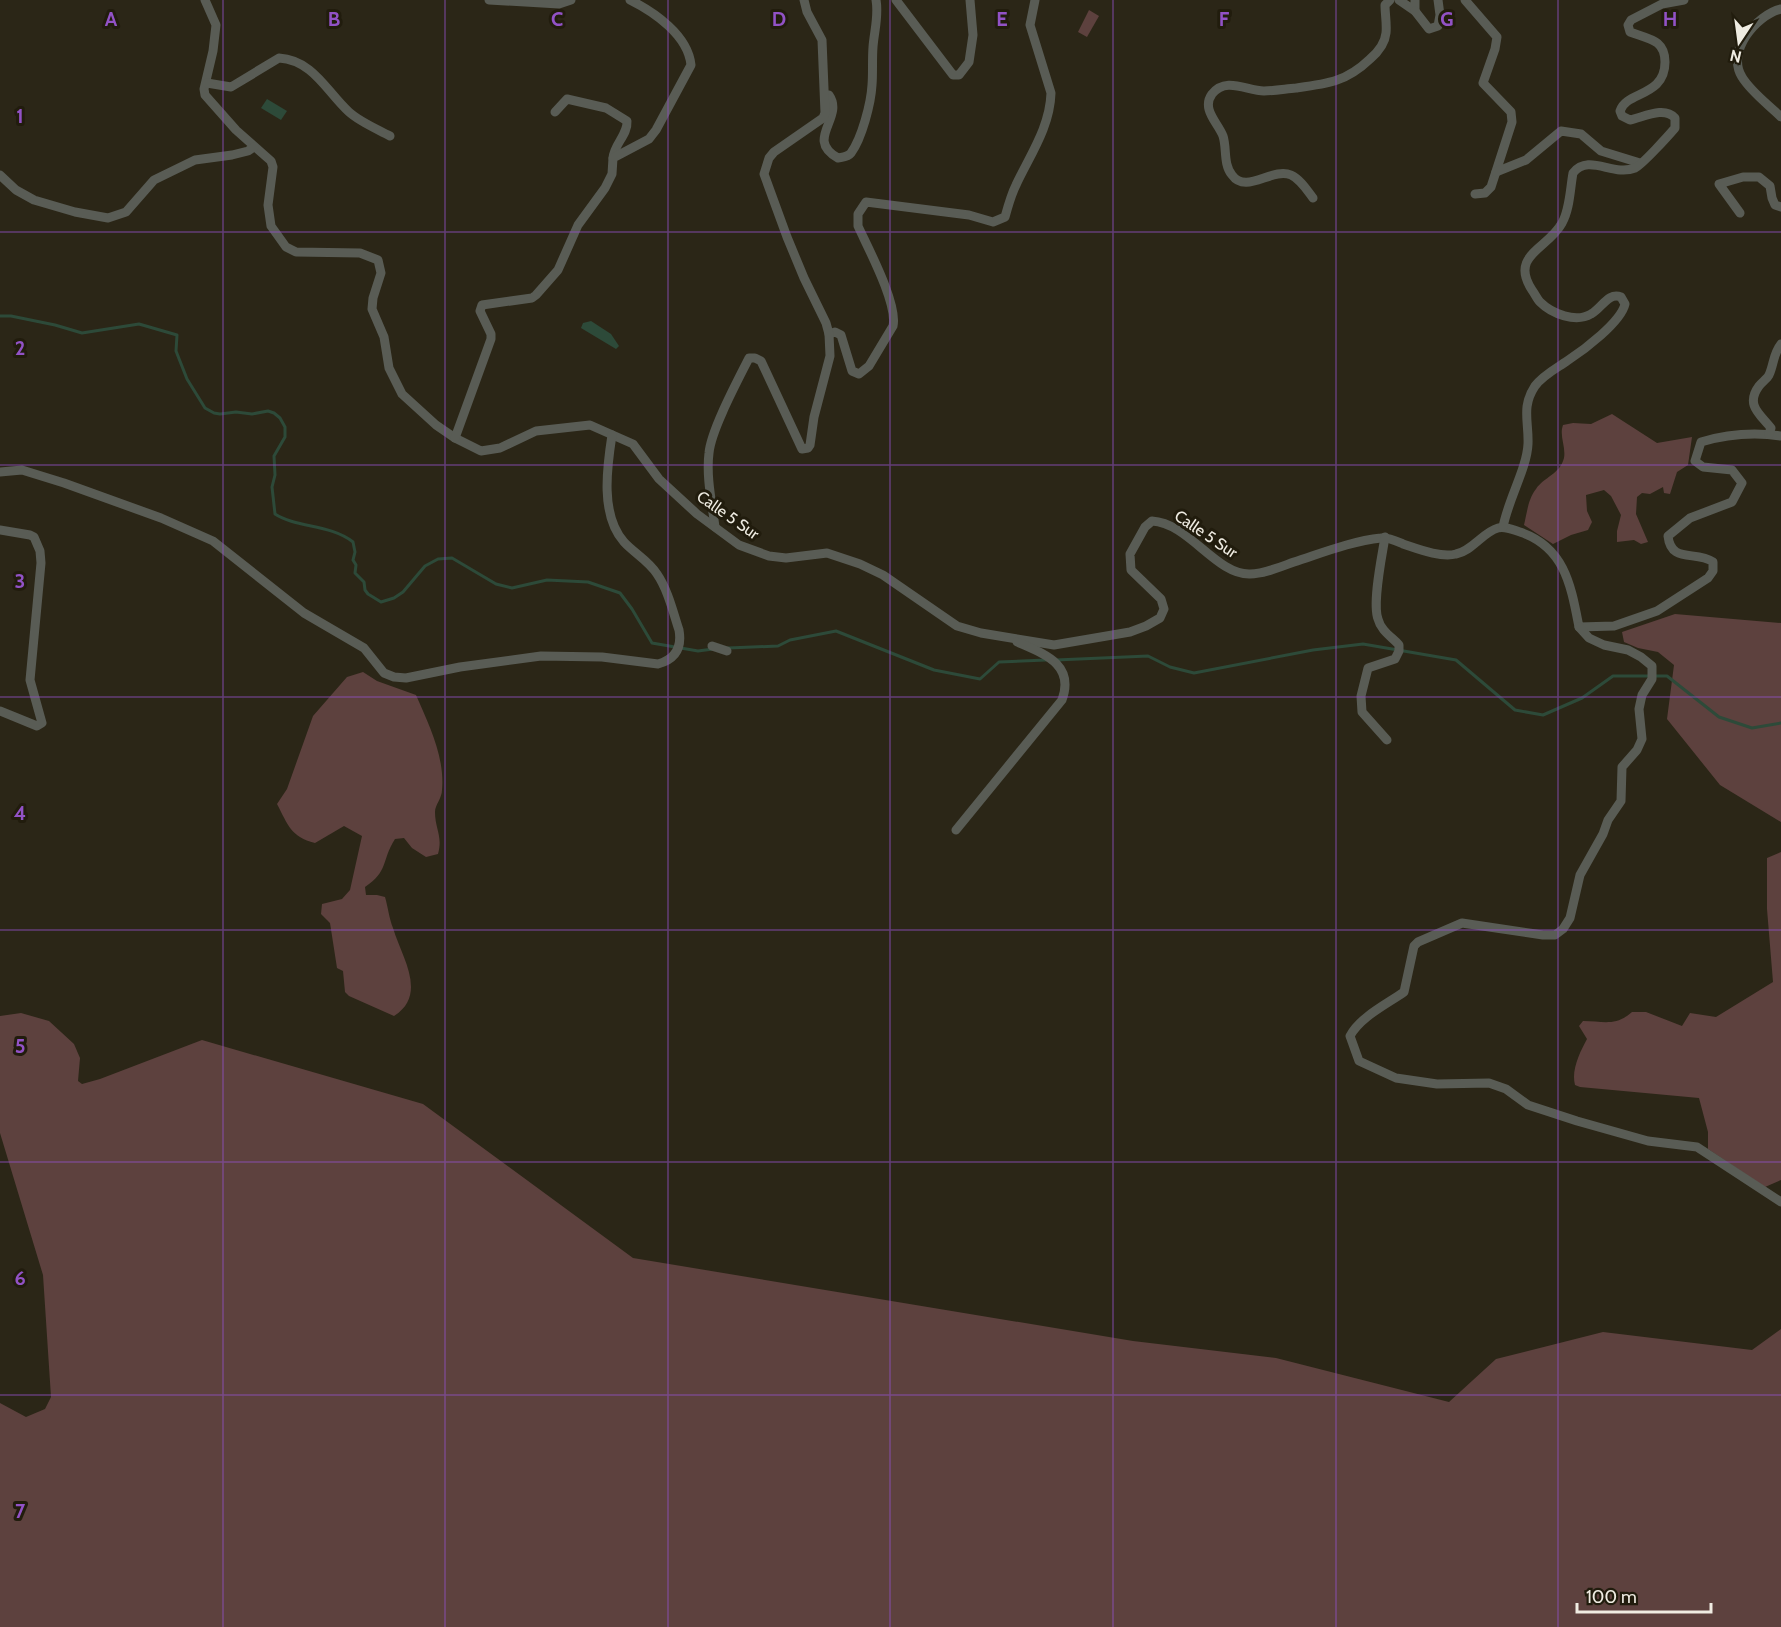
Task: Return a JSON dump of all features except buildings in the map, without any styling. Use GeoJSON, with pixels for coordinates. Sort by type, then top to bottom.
{"type":"FeatureCollection","features":[{"type":"Feature","properties":{"kind":"street"},"geometry":{"type":"LineString","coordinates":[[0,175],[16,190],[34,200],[75,212],[108,218],[126,212],[154,180],[195,160],[232,155],[254,147],[205,95],[204,89],[213,51],[216,25],[205,0]]}},
{"type":"Feature","properties":{"kind":"street"},"geometry":{"type":"LineString","coordinates":[[489,0],[559,4],[571,0]]}},
{"type":"Feature","properties":{"kind":"street"},"geometry":{"type":"LineString","coordinates":[[613,158],[649,139],[691,65],[684,44],[672,29],[648,5],[630,0]]}},
{"type":"Feature","properties":{"kind":"street"},"geometry":{"type":"LineString","coordinates":[[715,527],[708,471],[709,450],[714,433],[749,358],[761,361],[802,449],[808,448],[830,356],[826,323],[804,278],[764,174],[769,158],[774,152],[823,118],[825,113],[822,40],[807,12],[804,0]]}},
{"type":"Feature","properties":{"kind":"street"},"geometry":{"type":"LineString","coordinates":[[825,95],[829,95],[833,102],[832,114],[823,137],[825,145],[838,158],[847,156],[851,153],[869,106],[876,0]]}},
{"type":"Feature","properties":{"kind":"street"},"geometry":{"type":"LineString","coordinates":[[897,0],[953,75],[959,75],[969,62],[973,35],[970,0]]}},
{"type":"Feature","properties":{"kind":"street"},"geometry":{"type":"LineString","coordinates":[[829,334],[835,332],[841,335],[852,371],[859,374],[869,366],[895,319],[891,302],[858,226],[858,214],[866,202],[969,215],[993,222],[1005,217],[1015,188],[1044,129],[1051,104],[1051,93],[1030,25],[1035,0]]}},
{"type":"Feature","properties":{"kind":"street"},"geometry":{"type":"LineString","coordinates":[[1313,198],[1296,178],[1289,174],[1279,173],[1248,183],[1238,181],[1231,175],[1227,165],[1223,136],[1212,119],[1209,105],[1212,94],[1224,86],[1240,85],[1266,91],[1331,84],[1355,73],[1378,52],[1386,34],[1385,5],[1390,0]]}},
{"type":"Feature","properties":{"kind":"street"},"geometry":{"type":"LineString","coordinates":[[1400,0],[1415,11],[1429,29],[1438,26],[1440,15],[1438,0]]}},
{"type":"Feature","properties":{"kind":"street"},"geometry":{"type":"LineString","coordinates":[[1415,0],[1415,11]]}},
{"type":"Feature","properties":{"kind":"street"},"geometry":{"type":"LineString","coordinates":[[1465,0],[1497,38],[1483,83],[1511,112],[1510,131],[1491,187],[1485,193],[1475,194]]}},
{"type":"Feature","properties":{"kind":"street"},"geometry":{"type":"LineString","coordinates":[[1503,527],[1506,510],[1528,444],[1525,424],[1526,406],[1535,386],[1543,377],[1573,357],[1606,330],[1620,316],[1625,304],[1621,297],[1616,295],[1609,297],[1593,313],[1584,317],[1576,318],[1559,313],[1540,302],[1529,286],[1525,270],[1526,260],[1561,225],[1566,213],[1572,174],[1576,170],[1583,165],[1590,164],[1617,171],[1635,168],[1673,131],[1676,121],[1673,115],[1664,112],[1630,120],[1621,114],[1621,108],[1625,102],[1647,92],[1659,81],[1665,65],[1661,46],[1656,41],[1630,32],[1628,25],[1630,20],[1653,7],[1684,0]]}},
{"type":"Feature","properties":{"kind":"street"},"geometry":{"type":"LineString","coordinates":[[1781,9],[1764,16],[1750,30],[1742,44],[1738,64],[1742,78],[1781,117]]}},
{"type":"Feature","properties":{"kind":"street"},"geometry":{"type":"LineString","coordinates":[[207,83],[231,87],[279,58],[292,60],[315,74],[349,113],[390,136]]}},
{"type":"Feature","properties":{"kind":"street"},"geometry":{"type":"LineString","coordinates":[[455,438],[491,339],[480,308],[482,305],[532,298],[558,270],[578,225],[605,188],[612,174],[613,152],[627,130],[627,121],[606,108],[583,104],[571,99],[567,99],[555,112]]}},
{"type":"Feature","properties":{"kind":"street"},"geometry":{"type":"LineString","coordinates":[[1496,172],[1526,160],[1561,131],[1581,134],[1601,151],[1640,163]]}},
{"type":"Feature","properties":{"kind":"street","name":"Calle 5 Sur"},"geometry":{"type":"LineString","coordinates":[[254,147],[271,161],[273,167],[268,205],[271,226],[286,247],[296,252],[360,253],[378,260],[381,273],[372,309],[384,337],[389,369],[402,394],[436,425],[455,438],[485,451],[500,448],[536,431],[590,425],[633,444],[659,479],[697,514],[739,545],[769,556],[786,558],[827,553],[860,564],[883,575],[957,626],[1011,639],[1032,640],[1054,645],[1130,632],[1146,626],[1160,618],[1164,609],[1161,599],[1131,570],[1130,554],[1145,527],[1152,521],[1162,522],[1187,536],[1234,571],[1250,574],[1272,570],[1333,549],[1384,537]]}},
{"type":"Feature","properties":{"kind":"street"},"geometry":{"type":"LineString","coordinates":[[1740,213],[1719,184],[1743,177],[1759,177],[1770,186],[1775,205],[1781,207]]}},
{"type":"Feature","properties":{"kind":"street"},"geometry":{"type":"LineString","coordinates":[[1769,434],[1771,428],[1757,414],[1754,394],[1768,377],[1774,355],[1781,344]]}},
{"type":"Feature","properties":{"kind":"street"},"geometry":{"type":"LineString","coordinates":[[0,472],[22,470],[64,483],[161,518],[213,541],[304,613],[364,648],[384,673],[394,677],[406,678],[541,656],[602,657],[658,664],[666,662],[679,648],[679,630],[655,571],[623,541],[614,528],[606,470],[612,435]]}},
{"type":"Feature","properties":{"kind":"street"},"geometry":{"type":"LineString","coordinates":[[1579,627],[1614,626],[1657,611],[1708,578],[1713,571],[1713,562],[1707,558],[1676,553],[1669,545],[1668,536],[1690,518],[1732,502],[1742,483],[1732,470],[1703,467],[1695,461],[1701,442],[1725,435],[1781,436]]}},
{"type":"Feature","properties":{"kind":"street"},"geometry":{"type":"LineString","coordinates":[[1387,740],[1364,716],[1360,705],[1368,668],[1395,659],[1399,648],[1383,630],[1377,618],[1384,537],[1412,547],[1449,555],[1459,554],[1495,528],[1503,527],[1528,535],[1549,549],[1561,562],[1569,579],[1579,627],[1589,638],[1604,645],[1628,650],[1652,666],[1652,676],[1642,695],[1639,709],[1642,739],[1637,750],[1622,766],[1621,801],[1608,820],[1603,834],[1580,875],[1570,918],[1563,929],[1555,934],[1542,935],[1462,923],[1433,934],[1414,946],[1404,992],[1367,1018],[1353,1030],[1350,1036],[1359,1060],[1396,1078],[1437,1084],[1488,1083],[1506,1089],[1528,1105],[1577,1121],[1648,1141],[1697,1147],[1781,1202]]}},
{"type":"Feature","properties":{"kind":"street"},"geometry":{"type":"LineString","coordinates":[[0,530],[34,537],[40,550],[40,579],[30,680],[42,723],[37,726],[0,711]]}},
{"type":"Feature","properties":{"kind":"street"},"geometry":{"type":"LineString","coordinates":[[956,830],[1062,700],[1066,682],[1058,664],[1046,655],[1011,639]]}},
{"type":"Feature","properties":{"kind":"street"},"geometry":{"type":"LineString","coordinates":[[712,646],[727,651]]}},
{"type":"Feature","properties":{"kind":"shaded area"},"geometry":{"type":"Polygon","coordinates":[[[1089,10],[1099,16],[1087,37],[1078,32],[1089,10]]]}},
{"type":"Feature","properties":{"kind":"shaded area"},"geometry":{"type":"Polygon","coordinates":[[[267,99],[287,111],[281,120],[261,108],[267,99]]]}},
{"type":"Feature","properties":{"kind":"shaded area"},"geometry":{"type":"Polygon","coordinates":[[[591,321],[611,334],[619,346],[616,349],[581,328],[583,323],[591,321]]]}},
{"type":"Feature","properties":{"kind":"shaded area"},"geometry":{"type":"Polygon","coordinates":[[[1612,414],[1657,443],[1692,437],[1688,465],[1677,472],[1670,494],[1664,493],[1663,487],[1650,494],[1642,493],[1637,497],[1636,514],[1648,542],[1641,544],[1634,540],[1617,542],[1621,515],[1611,496],[1604,490],[1586,495],[1587,511],[1592,522],[1588,530],[1553,544],[1524,525],[1533,493],[1559,468],[1564,458],[1563,425],[1591,424],[1612,414]]]}},
{"type":"Feature","properties":{"kind":"shaded area"},"geometry":{"type":"Polygon","coordinates":[[[1675,614],[1781,623],[1781,822],[1720,785],[1667,719],[1674,665],[1658,652],[1638,648],[1624,642],[1622,632],[1675,614]]]}},
{"type":"Feature","properties":{"kind":"shaded area"},"geometry":{"type":"Polygon","coordinates":[[[363,672],[377,681],[416,695],[435,741],[441,765],[442,793],[435,812],[440,842],[438,854],[426,857],[412,848],[404,838],[395,839],[378,876],[365,887],[366,895],[385,897],[410,975],[409,997],[404,1007],[394,1016],[349,996],[345,992],[343,971],[337,968],[330,923],[321,914],[322,904],[342,899],[350,890],[362,836],[344,826],[315,843],[307,840],[295,834],[277,804],[287,789],[313,716],[347,677],[363,672]]]}},
{"type":"Feature","properties":{"kind":"shaded area"},"geometry":{"type":"Polygon","coordinates":[[[1781,852],[1781,1180],[1765,1187],[1708,1149],[1708,1132],[1699,1098],[1580,1087],[1575,1085],[1574,1073],[1587,1039],[1579,1026],[1583,1021],[1614,1021],[1632,1012],[1646,1012],[1682,1026],[1690,1013],[1716,1017],[1773,982],[1767,909],[1767,858],[1781,852]]]}},
{"type":"Feature","properties":{"kind":"shaded area"},"geometry":{"type":"Polygon","coordinates":[[[21,1013],[49,1021],[74,1044],[80,1058],[78,1081],[82,1084],[202,1040],[423,1104],[633,1258],[1133,1341],[1276,1358],[1449,1402],[1496,1359],[1603,1332],[1752,1350],[1781,1329],[1781,1627],[0,1627],[0,1403],[26,1417],[45,1409],[51,1397],[43,1275],[0,1133],[0,1016],[21,1013]]]}},
{"type":"Feature","properties":{"kind":"waterway"},"geometry":{"type":"LineString","coordinates":[[0,316],[55,325],[82,333],[139,324],[177,335],[176,351],[187,379],[205,408],[220,414],[236,412],[252,414],[268,411],[280,418],[285,427],[285,437],[274,456],[275,475],[272,487],[275,514],[293,522],[334,532],[353,542],[355,573],[364,582],[368,594],[381,602],[403,592],[425,566],[438,559],[452,558],[496,584],[512,588],[547,580],[588,582],[620,593],[652,643],[698,651],[713,649]]}},
{"type":"Feature","properties":{"kind":"waterway"},"geometry":{"type":"LineString","coordinates":[[728,648],[778,646],[790,640],[836,631],[934,670],[980,679],[999,662],[1046,660]]}},
{"type":"Feature","properties":{"kind":"waterway"},"geometry":{"type":"LineString","coordinates":[[1056,660],[1148,656],[1170,667],[1194,673],[1313,650],[1363,644],[1456,660],[1515,710],[1543,715],[1582,698],[1613,676],[1667,676],[1719,717],[1752,728],[1781,723]]}}]}
